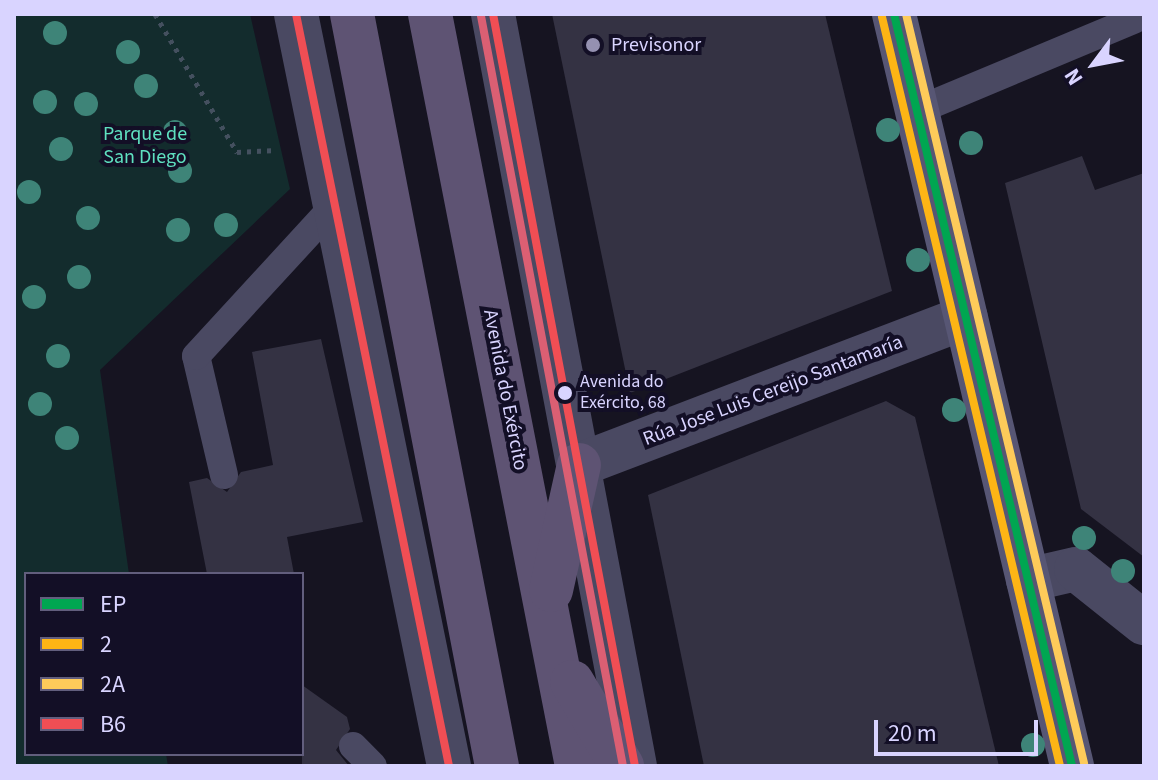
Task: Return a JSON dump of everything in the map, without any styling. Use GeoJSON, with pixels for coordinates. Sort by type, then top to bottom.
{"type":"FeatureCollection","features":[{"type":"Feature","properties":{"kind":"main road"},"geometry":{"type":"LineString","coordinates":[[352,14],[497,766]]}},
{"type":"Feature","properties":{"kind":"main road","name":"Avenida do Exército"},"geometry":{"type":"LineString","coordinates":[[430,14],[559,660],[577,766]]}},
{"type":"Feature","properties":{"kind":"main road"},"geometry":{"type":"LineString","coordinates":[[548,604],[579,465]]}},
{"type":"Feature","properties":{"kind":"main road"},"geometry":{"type":"LineString","coordinates":[[470,766],[472,627]]}},
{"type":"Feature","properties":{"kind":"main road"},"geometry":{"type":"LineString","coordinates":[[559,660],[622,766]]}},
{"type":"Feature","properties":{"kind":"street"},"geometry":{"type":"LineString","coordinates":[[296,14],[449,766]]}},
{"type":"Feature","properties":{"kind":"street"},"geometry":{"type":"LineString","coordinates":[[493,14],[635,766]]}},
{"type":"Feature","properties":{"kind":"street"},"geometry":{"type":"LineString","coordinates":[[894,14],[1072,766]]}},
{"type":"Feature","properties":{"kind":"street","name":"Rúa Jose Luis Cereijo Santamaría"},"geometry":{"type":"LineString","coordinates":[[579,465],[966,317]]}},
{"type":"Feature","properties":{"kind":"street"},"geometry":{"type":"LineString","coordinates":[[1028,580],[1076,569],[1144,623]]}},
{"type":"Feature","properties":{"kind":"lane"},"geometry":{"type":"LineString","coordinates":[[916,111],[1134,20]]}},
{"type":"Feature","properties":{"kind":"lane"},"geometry":{"type":"LineString","coordinates":[[224,475],[196,356],[334,206]]}},
{"type":"Feature","properties":{"kind":"lane"},"geometry":{"type":"LineString","coordinates":[[353,746],[373,766]]}},
{"type":"Feature","properties":{"kind":"path"},"geometry":{"type":"LineString","coordinates":[[155,14],[237,152],[279,149]]}},
{"type":"Feature","properties":{"kind":"green space","name":"Parque de San Diego"},"geometry":{"type":"Polygon","coordinates":[[[14,14],[250,14],[290,189],[100,370],[129,572],[24,572],[24,756],[166,756],[168,766],[14,766],[14,14]]]}},
{"type":"Feature","properties":{"kind":"building"},"geometry":{"type":"Polygon","coordinates":[[[552,14],[825,14],[892,291],[630,393],[552,14]]]}},
{"type":"Feature","properties":{"kind":"building"},"geometry":{"type":"Polygon","coordinates":[[[1082,156],[1095,190],[1144,173],[1144,557],[1081,509],[1005,183],[1082,156]]]}},
{"type":"Feature","properties":{"kind":"building"},"geometry":{"type":"Polygon","coordinates":[[[321,339],[363,522],[287,537],[294,572],[207,572],[189,482],[207,478],[227,492],[241,472],[273,465],[252,352],[321,339]]]}},
{"type":"Feature","properties":{"kind":"building"},"geometry":{"type":"Polygon","coordinates":[[[886,401],[915,417],[999,766],[704,766],[648,495],[886,401]]]}},
{"type":"Feature","properties":{"kind":"building"},"geometry":{"type":"Polygon","coordinates":[[[304,686],[347,717],[350,729],[336,750],[349,766],[302,766],[304,686]]]}},
{"type":"Feature","properties":{"kind":"transit line","name":"B6"},"geometry":{"type":"LineString","coordinates":[[296,14],[449,766]]}},
{"type":"Feature","properties":{"kind":"transit line","name":"B6"},"geometry":{"type":"LineString","coordinates":[[493,14],[635,766]]}},
{"type":"Feature","properties":{"kind":"transit line","name":"EP"},"geometry":{"type":"LineString","coordinates":[[894,14],[1072,766]]}},
{"type":"Feature","properties":{"kind":"transit line","name":"2A"},"geometry":{"type":"LineString","coordinates":[[906,14],[1084,763]]}},
{"type":"Feature","properties":{"kind":"transit line"},"geometry":{"type":"LineString","coordinates":[[481,16],[623,766]]}},
{"type":"Feature","properties":{"kind":"transit line","name":"2"},"geometry":{"type":"LineString","coordinates":[[882,17],[1060,766]]}},
{"type":"Feature","properties":{"kind":"place","name":"Previsonor"},"geometry":{"type":"Point","coordinates":[593,45]}},
{"type":"Feature","properties":{"kind":"place","name":"Avenida do Exército, 68"},"geometry":{"type":"Point","coordinates":[565,393]}}]}
